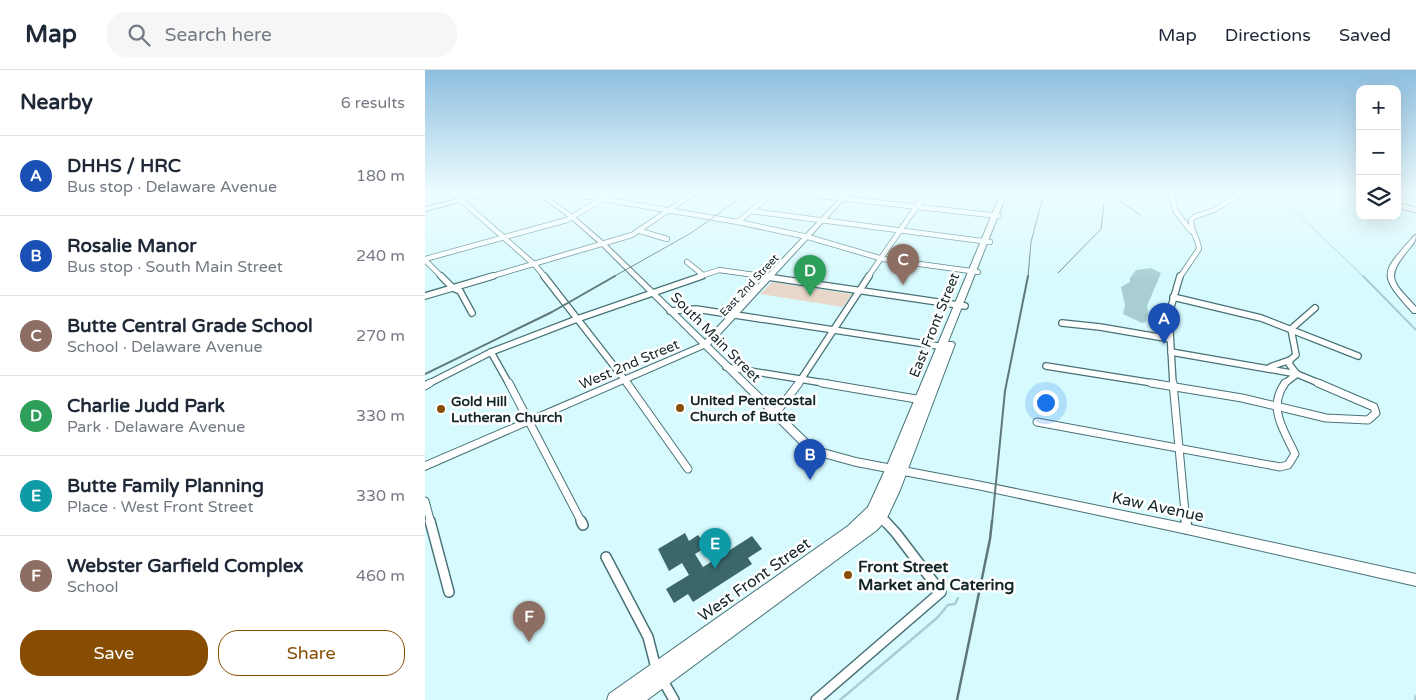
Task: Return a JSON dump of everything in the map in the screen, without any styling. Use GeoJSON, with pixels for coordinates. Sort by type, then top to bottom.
{"type":"FeatureCollection","features":[{"type":"Feature","properties":{"kind":"main road","name":"South Main Street"},"geometry":{"type":"LineString","coordinates":[[578,222],[603,244]]}},
{"type":"Feature","properties":{"kind":"main road","name":"East Front Street"},"geometry":{"type":"LineString","coordinates":[[897,469],[995,222]]}},
{"type":"Feature","properties":{"kind":"main road","name":"West Front Street"},"geometry":{"type":"LineString","coordinates":[[615,700],[659,674],[878,512],[897,469]]}},
{"type":"Feature","properties":{"kind":"main road","name":"West Front Street"},"geometry":{"type":"LineString","coordinates":[[633,700],[659,674]]}},
{"type":"Feature","properties":{"kind":"street"},"geometry":{"type":"LineString","coordinates":[[486,222],[535,265],[625,380],[688,469]]}},
{"type":"Feature","properties":{"kind":"street"},"geometry":{"type":"LineString","coordinates":[[472,313],[460,291],[453,288],[425,260],[553,222]]}},
{"type":"Feature","properties":{"kind":"street"},"geometry":{"type":"LineString","coordinates":[[425,296],[603,244],[640,231],[652,222]]}},
{"type":"Feature","properties":{"kind":"street"},"geometry":{"type":"LineString","coordinates":[[740,222],[808,237],[883,259],[975,272]]}},
{"type":"Feature","properties":{"kind":"street","name":"East 2nd Street"},"geometry":{"type":"LineString","coordinates":[[705,346],[821,222]]}},
{"type":"Feature","properties":{"kind":"street"},"geometry":{"type":"LineString","coordinates":[[834,222],[987,242]]}},
{"type":"Feature","properties":{"kind":"street"},"geometry":{"type":"LineString","coordinates":[[775,414],[802,379],[832,330],[883,259],[906,222]]}},
{"type":"Feature","properties":{"kind":"street"},"geometry":{"type":"LineString","coordinates":[[1184,222],[1198,240],[1199,249],[1179,278],[1169,314],[1173,386],[1187,529]]}},
{"type":"Feature","properties":{"kind":"street"},"geometry":{"type":"LineString","coordinates":[[1191,222],[1191,231]]}},
{"type":"Feature","properties":{"kind":"street"},"geometry":{"type":"LineString","coordinates":[[640,231],[667,239]]}},
{"type":"Feature","properties":{"kind":"street"},"geometry":{"type":"LineString","coordinates":[[1415,241],[1391,266],[1388,274],[1391,282],[1416,311]]}},
{"type":"Feature","properties":{"kind":"street","name":"South Main Street"},"geometry":{"type":"LineString","coordinates":[[603,244],[805,443],[820,452],[897,469]]}},
{"type":"Feature","properties":{"kind":"street"},"geometry":{"type":"LineString","coordinates":[[687,262],[703,275]]}},
{"type":"Feature","properties":{"kind":"street"},"geometry":{"type":"LineString","coordinates":[[425,386],[491,352],[577,318],[719,270],[962,305]]}},
{"type":"Feature","properties":{"kind":"street"},"geometry":{"type":"LineString","coordinates":[[1173,297],[1231,309],[1291,329],[1358,356]]}},
{"type":"Feature","properties":{"kind":"street"},"geometry":{"type":"LineString","coordinates":[[1291,329],[1315,308]]}},
{"type":"Feature","properties":{"kind":"street"},"geometry":{"type":"LineString","coordinates":[[670,311],[696,309],[945,348]]}},
{"type":"Feature","properties":{"kind":"street"},"geometry":{"type":"LineString","coordinates":[[1062,323],[1100,327],[1170,339]]}},
{"type":"Feature","properties":{"kind":"street"},"geometry":{"type":"LineString","coordinates":[[1268,368],[1296,356],[1291,329]]}},
{"type":"Feature","properties":{"kind":"street","name":"West 2nd Street"},"geometry":{"type":"LineString","coordinates":[[425,466],[705,346]]}},
{"type":"Feature","properties":{"kind":"street"},"geometry":{"type":"LineString","coordinates":[[491,352],[530,421],[583,525]]}},
{"type":"Feature","properties":{"kind":"street"},"geometry":{"type":"LineString","coordinates":[[1046,366],[1242,398],[1303,414],[1349,420],[1368,420],[1376,413],[1374,408],[1297,374],[1171,352]]}},
{"type":"Feature","properties":{"kind":"street"},"geometry":{"type":"LineString","coordinates":[[1290,360],[1289,364],[1297,374]]}},
{"type":"Feature","properties":{"kind":"street"},"geometry":{"type":"LineString","coordinates":[[727,367],[925,401]]}},
{"type":"Feature","properties":{"kind":"street"},"geometry":{"type":"LineString","coordinates":[[1037,422],[1280,468],[1288,465],[1295,454],[1278,419],[1276,407],[1277,392],[1289,379],[1297,374]]}},
{"type":"Feature","properties":{"kind":"street","name":"Kaw Avenue"},"geometry":{"type":"LineString","coordinates":[[897,469],[1187,529],[1416,580]]}},
{"type":"Feature","properties":{"kind":"street"},"geometry":{"type":"LineString","coordinates":[[425,501],[449,592]]}},
{"type":"Feature","properties":{"kind":"street"},"geometry":{"type":"LineString","coordinates":[[816,700],[941,592],[878,512]]}},
{"type":"Feature","properties":{"kind":"street"},"geometry":{"type":"LineString","coordinates":[[606,557],[648,637],[659,674],[674,700]]}},
{"type":"Feature","properties":{"kind":"shaded area"},"geometry":{"type":"Polygon","coordinates":[[[772,282],[852,294],[843,307],[760,294],[772,282]]]}},
{"type":"Feature","properties":{"kind":"water"},"geometry":{"type":"Polygon","coordinates":[[[1151,268],[1161,273],[1147,306],[1146,322],[1142,323],[1123,314],[1125,305],[1121,287],[1130,282],[1130,278],[1136,270],[1151,268]]]}},
{"type":"Feature","properties":{"kind":"building"},"geometry":{"type":"Polygon","coordinates":[[[685,533],[689,541],[698,535],[701,539],[703,538],[708,546],[695,554],[703,567],[752,536],[762,549],[748,558],[752,564],[693,602],[688,594],[674,603],[666,589],[689,575],[682,563],[669,571],[658,549],[685,533]]]}},
{"type":"Feature","properties":{"kind":"waterway"},"geometry":{"type":"LineString","coordinates":[[1307,222],[1364,277]]}},
{"type":"Feature","properties":{"kind":"waterway"},"geometry":{"type":"LineString","coordinates":[[1364,277],[1416,330]]}},
{"type":"Feature","properties":{"kind":"waterway"},"geometry":{"type":"LineString","coordinates":[[840,700],[937,618],[948,605],[955,604],[958,598]]}},
{"type":"Feature","properties":{"kind":"waterway"},"geometry":{"type":"LineString","coordinates":[[1415,700],[1416,696]]}},
{"type":"Feature","properties":{"kind":"railway"},"geometry":{"type":"LineString","coordinates":[[613,277],[691,233],[706,222]]}},
{"type":"Feature","properties":{"kind":"railway"},"geometry":{"type":"LineString","coordinates":[[1028,277],[1031,242],[1036,222]]}},
{"type":"Feature","properties":{"kind":"railway"},"geometry":{"type":"LineString","coordinates":[[1058,273],[1101,229],[1102,222]]}},
{"type":"Feature","properties":{"kind":"railway"},"geometry":{"type":"LineString","coordinates":[[425,374],[552,312],[615,276]]}},
{"type":"Feature","properties":{"kind":"railway"},"geometry":{"type":"LineString","coordinates":[[992,523],[1005,391],[1028,276]]}},
{"type":"Feature","properties":{"kind":"railway"},"geometry":{"type":"LineString","coordinates":[[957,700],[992,521]]}},
{"type":"Feature","properties":{"kind":"place","name":"Butte Central Grade School"},"geometry":{"type":"Point","coordinates":[903,285]}},
{"type":"Feature","properties":{"kind":"place","name":"Charlie Judd Park"},"geometry":{"type":"Point","coordinates":[810,296]}},
{"type":"Feature","properties":{"kind":"place","name":"DHHS / HRC"},"geometry":{"type":"Point","coordinates":[1164,344]}},
{"type":"Feature","properties":{"kind":"place","name":"United Pentecostal Church of Butte"},"geometry":{"type":"Point","coordinates":[680,408]}},
{"type":"Feature","properties":{"kind":"place","name":"Gold Hill Lutheran Church"},"geometry":{"type":"Point","coordinates":[441,409]}},
{"type":"Feature","properties":{"kind":"place","name":"Rosalie Manor"},"geometry":{"type":"Point","coordinates":[810,480]}},
{"type":"Feature","properties":{"kind":"place","name":"Butte Family Planning"},"geometry":{"type":"Point","coordinates":[715,569]}},
{"type":"Feature","properties":{"kind":"place","name":"Front Street Market and Catering"},"geometry":{"type":"Point","coordinates":[848,575]}},
{"type":"Feature","properties":{"kind":"place","name":"Webster Garfield Complex"},"geometry":{"type":"Point","coordinates":[529,642]}}]}
